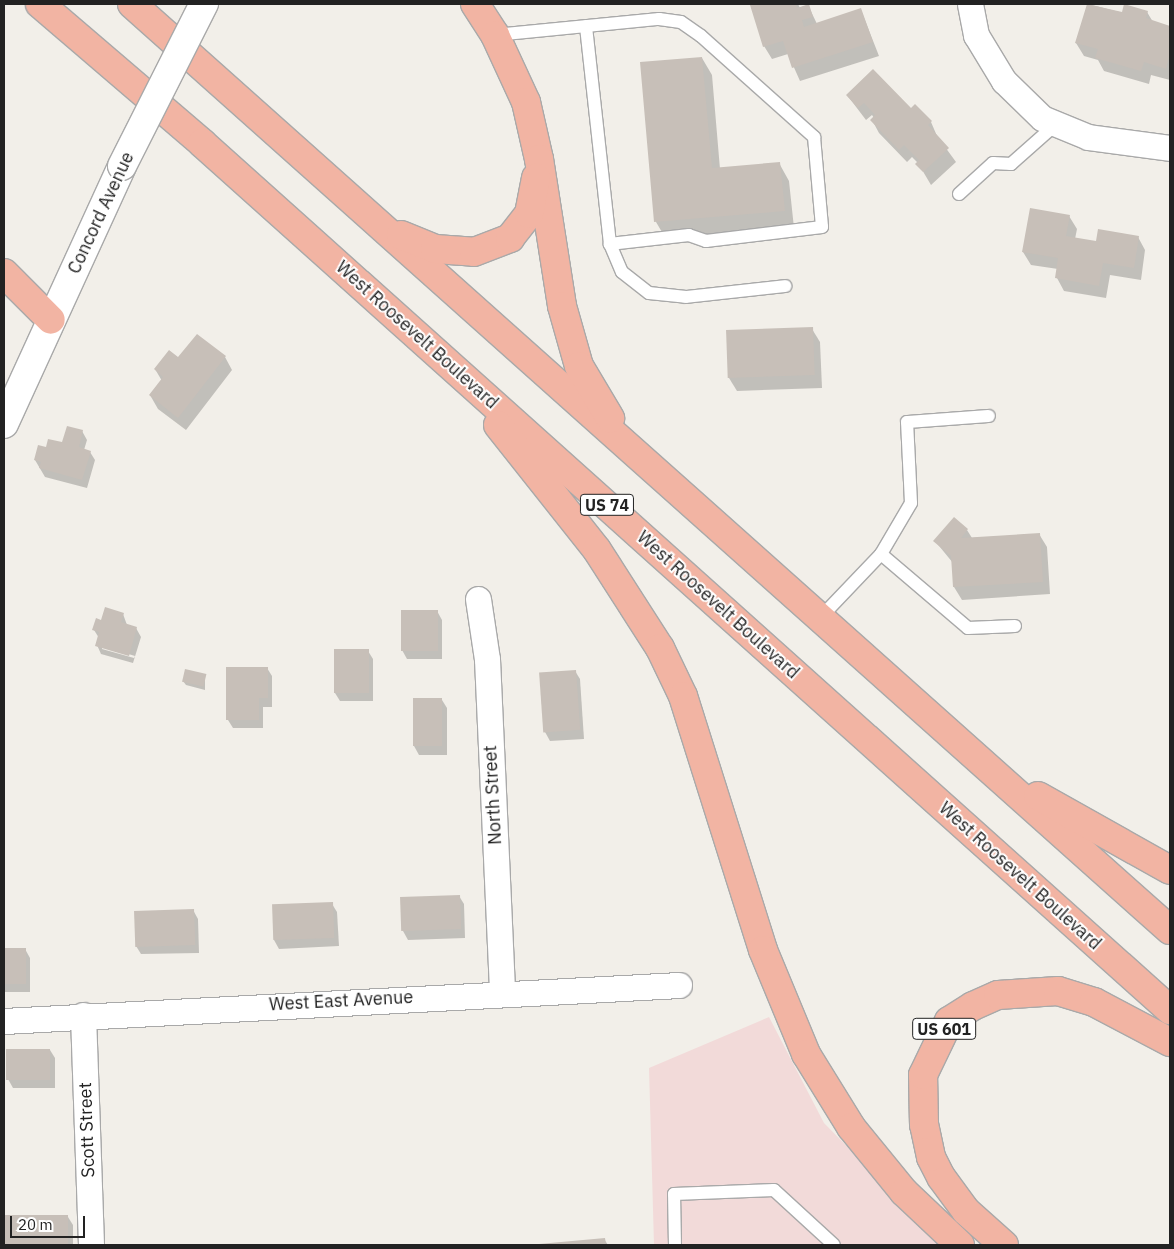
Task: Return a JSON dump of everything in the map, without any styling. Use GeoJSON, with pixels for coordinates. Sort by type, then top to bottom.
{"type":"FeatureCollection","features":[{"type":"Feature","properties":{"kind":"highway","name":"West Roosevelt Boulevard"},"geometry":{"type":"LineString","coordinates":[[40,4],[454,368],[1170,1010]]}},
{"type":"Feature","properties":{"kind":"highway"},"geometry":{"type":"LineString","coordinates":[[132,4],[624,440],[820,618],[1170,930]]}},
{"type":"Feature","properties":{"kind":"highway"},"geometry":{"type":"LineString","coordinates":[[475,4],[495,35],[526,102],[539,159],[562,306],[579,366],[624,440]]}},
{"type":"Feature","properties":{"kind":"highway"},"geometry":{"type":"LineString","coordinates":[[382,227],[435,249],[474,252],[510,238],[529,214],[539,159]]}},
{"type":"Feature","properties":{"kind":"highway"},"geometry":{"type":"LineString","coordinates":[[4,274],[51,320]]}},
{"type":"Feature","properties":{"kind":"highway"},"geometry":{"type":"LineString","coordinates":[[454,368],[597,550],[660,648],[683,696],[763,950],[806,1054],[852,1128],[904,1192],[960,1245]]}},
{"type":"Feature","properties":{"kind":"highway"},"geometry":{"type":"LineString","coordinates":[[989,768],[1170,870]]}},
{"type":"Feature","properties":{"kind":"highway","name":"US 601"},"geometry":{"type":"LineString","coordinates":[[1004,1245],[966,1211],[941,1178],[927,1141],[924,1125],[923,1075],[949,1021],[973,1006],[998,995],[1058,991],[1094,1002],[1170,1042]]}},
{"type":"Feature","properties":{"kind":"street","name":"Concord Avenue"},"geometry":{"type":"LineString","coordinates":[[5,418],[122,166],[204,4]]}},
{"type":"Feature","properties":{"kind":"street"},"geometry":{"type":"LineString","coordinates":[[970,4],[976,35],[1004,81],[1042,118],[1088,137],[1170,148]]}},
{"type":"Feature","properties":{"kind":"street","name":"North Street"},"geometry":{"type":"LineString","coordinates":[[478,599],[487,659],[502,992]]}},
{"type":"Feature","properties":{"kind":"street","name":"West East Avenue"},"geometry":{"type":"LineString","coordinates":[[4,1020],[502,992],[678,986]]}},
{"type":"Feature","properties":{"kind":"street","name":"Scott Street"},"geometry":{"type":"LineString","coordinates":[[83,1015],[91,1245]]}},
{"type":"Feature","properties":{"kind":"lane"},"geometry":{"type":"LineString","coordinates":[[495,35],[659,19],[681,22],[701,36],[814,137],[822,227],[706,241],[689,235],[610,244]]}},
{"type":"Feature","properties":{"kind":"lane"},"geometry":{"type":"LineString","coordinates":[[586,26],[610,244],[622,272],[649,293],[686,297],[784,286]]}},
{"type":"Feature","properties":{"kind":"lane"},"geometry":{"type":"LineString","coordinates":[[959,194],[993,163],[1010,164],[1056,124]]}},
{"type":"Feature","properties":{"kind":"lane"},"geometry":{"type":"LineString","coordinates":[[820,618],[881,554],[911,503],[906,422],[989,416]]}},
{"type":"Feature","properties":{"kind":"lane"},"geometry":{"type":"LineString","coordinates":[[881,554],[968,628],[1015,626]]}},
{"type":"Feature","properties":{"kind":"lane"},"geometry":{"type":"LineString","coordinates":[[676,1245],[674,1194],[774,1190],[834,1245]]}},
{"type":"Feature","properties":{"kind":"shaded area"},"geometry":{"type":"Polygon","coordinates":[[[769,1017],[824,1123],[944,1245],[654,1245],[649,1068],[769,1017]]]}},
{"type":"Feature","properties":{"kind":"building"},"geometry":{"type":"Polygon","coordinates":[[[796,4],[797,8],[809,4],[813,17],[802,20],[804,27],[861,8],[873,42],[792,68],[783,41],[763,47],[750,5],[796,4]]]}},
{"type":"Feature","properties":{"kind":"building"},"geometry":{"type":"Polygon","coordinates":[[[1087,4],[1122,12],[1124,4],[1148,11],[1146,18],[1170,26],[1170,53],[1166,69],[1144,62],[1141,71],[1095,58],[1098,49],[1075,43],[1087,4]]]}},
{"type":"Feature","properties":{"kind":"building"},"geometry":{"type":"Polygon","coordinates":[[[702,57],[712,168],[780,162],[785,211],[654,222],[640,62],[702,57]]]}},
{"type":"Feature","properties":{"kind":"building"},"geometry":{"type":"Polygon","coordinates":[[[873,69],[911,108],[915,104],[932,121],[928,125],[949,148],[923,172],[915,164],[919,160],[904,145],[899,150],[870,120],[875,115],[864,103],[858,108],[846,95],[873,69]]]}},
{"type":"Feature","properties":{"kind":"building"},"geometry":{"type":"Polygon","coordinates":[[[1030,208],[1070,215],[1066,236],[1096,241],[1098,229],[1139,236],[1134,268],[1103,263],[1099,286],[1055,278],[1058,258],[1022,252],[1030,208]]]}},
{"type":"Feature","properties":{"kind":"building"},"geometry":{"type":"Polygon","coordinates":[[[813,327],[815,375],[728,378],[726,330],[813,327]]]}},
{"type":"Feature","properties":{"kind":"building"},"geometry":{"type":"Polygon","coordinates":[[[197,334],[226,356],[178,418],[149,395],[163,377],[154,369],[169,350],[178,357],[197,334]]]}},
{"type":"Feature","properties":{"kind":"building"},"geometry":{"type":"Polygon","coordinates":[[[67,426],[83,430],[79,447],[91,451],[82,480],[39,468],[41,462],[34,460],[38,445],[46,447],[48,439],[62,442],[67,426]]]}},
{"type":"Feature","properties":{"kind":"building"},"geometry":{"type":"Polygon","coordinates":[[[954,517],[968,529],[961,538],[1040,533],[1043,582],[953,587],[951,556],[933,541],[954,517]]]}},
{"type":"Feature","properties":{"kind":"building"},"geometry":{"type":"Polygon","coordinates":[[[105,607],[124,613],[121,622],[137,627],[129,656],[95,646],[99,632],[92,630],[96,618],[101,620],[105,607]]]}},
{"type":"Feature","properties":{"kind":"building"},"geometry":{"type":"Polygon","coordinates":[[[401,610],[438,610],[438,651],[401,651],[401,610]]]}},
{"type":"Feature","properties":{"kind":"building"},"geometry":{"type":"Polygon","coordinates":[[[334,649],[369,649],[369,693],[334,693],[334,649]]]}},
{"type":"Feature","properties":{"kind":"building"},"geometry":{"type":"Polygon","coordinates":[[[226,667],[268,667],[268,698],[259,698],[259,720],[226,720],[226,667]]]}},
{"type":"Feature","properties":{"kind":"building"},"geometry":{"type":"Polygon","coordinates":[[[185,669],[206,674],[204,687],[182,682],[185,669]]]}},
{"type":"Feature","properties":{"kind":"building"},"geometry":{"type":"Polygon","coordinates":[[[576,670],[580,730],[543,732],[539,673],[576,670]]]}},
{"type":"Feature","properties":{"kind":"building"},"geometry":{"type":"Polygon","coordinates":[[[413,698],[442,698],[442,746],[413,746],[413,698]]]}},
{"type":"Feature","properties":{"kind":"building"},"geometry":{"type":"Polygon","coordinates":[[[460,895],[461,929],[401,931],[400,897],[460,895]]]}},
{"type":"Feature","properties":{"kind":"building"},"geometry":{"type":"Polygon","coordinates":[[[333,902],[334,938],[273,940],[272,904],[333,902]]]}},
{"type":"Feature","properties":{"kind":"building"},"geometry":{"type":"Polygon","coordinates":[[[194,909],[195,945],[135,947],[134,911],[194,909]]]}},
{"type":"Feature","properties":{"kind":"building"},"geometry":{"type":"Polygon","coordinates":[[[4,948],[26,948],[26,984],[4,984],[4,948]]]}},
{"type":"Feature","properties":{"kind":"building"},"geometry":{"type":"Polygon","coordinates":[[[6,1049],[50,1049],[50,1080],[6,1080],[6,1049]]]}},
{"type":"Feature","properties":{"kind":"building"},"geometry":{"type":"Polygon","coordinates":[[[4,1215],[68,1215],[68,1245],[4,1245],[4,1215]]]}},
{"type":"Feature","properties":{"kind":"building"},"geometry":{"type":"Polygon","coordinates":[[[605,1238],[606,1245],[539,1245],[539,1244],[605,1238]]]}}]}
